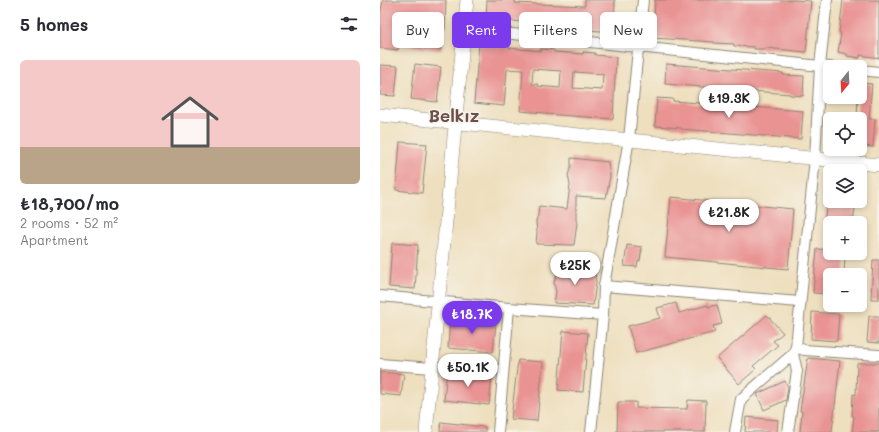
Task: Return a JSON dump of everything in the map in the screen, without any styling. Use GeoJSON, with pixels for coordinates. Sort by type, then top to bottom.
{"type":"FeatureCollection","features":[{"type":"Feature","properties":{"kind":"street"},"geometry":{"type":"LineString","coordinates":[[466,12],[467,0]]}},
{"type":"Feature","properties":{"kind":"street"},"geometry":{"type":"LineString","coordinates":[[642,12],[643,0]]}},
{"type":"Feature","properties":{"kind":"street"},"geometry":{"type":"LineString","coordinates":[[825,60],[826,0]]}},
{"type":"Feature","properties":{"kind":"street"},"geometry":{"type":"LineString","coordinates":[[511,34],[600,43]]}},
{"type":"Feature","properties":{"kind":"street"},"geometry":{"type":"LineString","coordinates":[[426,432],[463,48]]}},
{"type":"Feature","properties":{"kind":"street"},"geometry":{"type":"LineString","coordinates":[[591,432],[604,315],[604,286],[629,139],[639,48]]}},
{"type":"Feature","properties":{"kind":"street"},"geometry":{"type":"LineString","coordinates":[[648,48],[823,67]]}},
{"type":"Feature","properties":{"kind":"street"},"geometry":{"type":"LineString","coordinates":[[867,71],[879,72]]}},
{"type":"Feature","properties":{"kind":"street"},"geometry":{"type":"LineString","coordinates":[[788,432],[797,371],[794,351],[823,85]]}},
{"type":"Feature","properties":{"kind":"street"},"geometry":{"type":"LineString","coordinates":[[380,115],[879,165]]}},
{"type":"Feature","properties":{"kind":"street"},"geometry":{"type":"LineString","coordinates":[[604,286],[799,302]]}},
{"type":"Feature","properties":{"kind":"street"},"geometry":{"type":"LineString","coordinates":[[380,296],[604,315]]}},
{"type":"Feature","properties":{"kind":"street"},"geometry":{"type":"LineString","coordinates":[[498,432],[509,308]]}},
{"type":"Feature","properties":{"kind":"street"},"geometry":{"type":"LineString","coordinates":[[734,432],[741,399],[794,351],[804,350],[879,355]]}},
{"type":"Feature","properties":{"kind":"street"},"geometry":{"type":"LineString","coordinates":[[380,364],[432,368]]}},
{"type":"Feature","properties":{"kind":"building"},"geometry":{"type":"Polygon","coordinates":[[[383,0],[446,0],[445,30],[444,12],[392,12],[392,48],[398,48],[398,50],[380,48],[380,15],[383,0]]]}},
{"type":"Feature","properties":{"kind":"building"},"geometry":{"type":"Polygon","coordinates":[[[487,0],[515,0],[515,3],[585,6],[585,0],[615,0],[615,12],[600,12],[600,31],[592,30],[592,12],[519,12],[519,22],[511,21],[511,12],[486,12],[487,0]]]}},
{"type":"Feature","properties":{"kind":"building"},"geometry":{"type":"Polygon","coordinates":[[[655,0],[811,1],[806,52],[766,48],[754,49],[754,47],[734,46],[734,44],[657,38],[657,12],[654,12],[655,0]]]}},
{"type":"Feature","properties":{"kind":"building"},"geometry":{"type":"Polygon","coordinates":[[[843,0],[879,0],[879,58],[860,55],[860,58],[847,56],[847,54],[838,52],[843,0]]]}},
{"type":"Feature","properties":{"kind":"building"},"geometry":{"type":"Polygon","coordinates":[[[424,48],[441,48],[441,50],[424,48]]]}},
{"type":"Feature","properties":{"kind":"building"},"geometry":{"type":"Polygon","coordinates":[[[479,48],[509,48],[541,51],[541,49],[554,50],[554,52],[583,54],[583,52],[595,53],[595,55],[616,57],[613,119],[520,111],[523,70],[507,70],[504,106],[474,103],[479,48]],[[533,69],[532,84],[560,88],[561,71],[533,69]],[[574,72],[573,88],[602,90],[603,74],[574,72]]]}},
{"type":"Feature","properties":{"kind":"building"},"geometry":{"type":"Polygon","coordinates":[[[415,64],[441,67],[437,102],[411,99],[415,64]]]}},
{"type":"Feature","properties":{"kind":"building"},"geometry":{"type":"Polygon","coordinates":[[[666,64],[804,76],[803,96],[665,84],[666,64]]]}},
{"type":"Feature","properties":{"kind":"building"},"geometry":{"type":"Polygon","coordinates":[[[380,65],[398,66],[395,96],[380,95],[380,65]]]}},
{"type":"Feature","properties":{"kind":"building"},"geometry":{"type":"Polygon","coordinates":[[[867,84],[872,84],[869,119],[875,119],[873,147],[867,147],[867,112],[857,112],[858,104],[867,104],[867,84]]]}},
{"type":"Feature","properties":{"kind":"building"},"geometry":{"type":"Polygon","coordinates":[[[657,98],[673,99],[673,101],[803,111],[801,139],[655,126],[657,98]]]}},
{"type":"Feature","properties":{"kind":"building"},"geometry":{"type":"Polygon","coordinates":[[[400,142],[427,144],[422,193],[396,190],[400,142]]]}},
{"type":"Feature","properties":{"kind":"building"},"geometry":{"type":"Polygon","coordinates":[[[571,158],[608,162],[610,176],[606,198],[576,196],[577,223],[574,245],[536,244],[536,222],[539,206],[567,209],[570,185],[568,175],[571,167],[571,158]]]}},
{"type":"Feature","properties":{"kind":"building"},"geometry":{"type":"Polygon","coordinates":[[[671,197],[793,209],[788,269],[665,257],[671,197]]]}},
{"type":"Feature","properties":{"kind":"building"},"geometry":{"type":"Polygon","coordinates":[[[826,208],[855,208],[854,216],[825,216],[826,208]]]}},
{"type":"Feature","properties":{"kind":"building"},"geometry":{"type":"Polygon","coordinates":[[[392,243],[418,245],[415,289],[389,287],[392,243]]]}},
{"type":"Feature","properties":{"kind":"building"},"geometry":{"type":"Polygon","coordinates":[[[627,245],[642,247],[640,261],[638,261],[637,267],[624,266],[627,245]]]}},
{"type":"Feature","properties":{"kind":"building"},"geometry":{"type":"Polygon","coordinates":[[[817,249],[823,249],[823,260],[845,260],[844,268],[823,268],[823,294],[813,293],[817,249]]]}},
{"type":"Feature","properties":{"kind":"building"},"geometry":{"type":"Polygon","coordinates":[[[873,260],[879,260],[879,299],[871,299],[873,260]]]}},
{"type":"Feature","properties":{"kind":"building"},"geometry":{"type":"Polygon","coordinates":[[[558,265],[595,269],[596,283],[593,305],[554,303],[556,292],[554,282],[558,265]]]}},
{"type":"Feature","properties":{"kind":"building"},"geometry":{"type":"Polygon","coordinates":[[[676,303],[679,313],[708,305],[708,307],[717,305],[722,324],[713,326],[715,332],[636,353],[628,326],[660,318],[657,308],[676,303]]]}},
{"type":"Feature","properties":{"kind":"building"},"geometry":{"type":"Polygon","coordinates":[[[812,312],[839,314],[837,341],[811,339],[812,312]]]}},
{"type":"Feature","properties":{"kind":"building"},"geometry":{"type":"Polygon","coordinates":[[[767,315],[783,333],[773,341],[778,345],[753,366],[756,369],[739,384],[717,358],[767,315]]]}},
{"type":"Feature","properties":{"kind":"building"},"geometry":{"type":"Polygon","coordinates":[[[869,316],[879,316],[879,343],[867,342],[869,316]]]}},
{"type":"Feature","properties":{"kind":"building"},"geometry":{"type":"Polygon","coordinates":[[[450,318],[496,323],[493,352],[448,348],[450,318]]]}},
{"type":"Feature","properties":{"kind":"building"},"geometry":{"type":"Polygon","coordinates":[[[563,331],[588,333],[583,392],[558,390],[563,331]]]}},
{"type":"Feature","properties":{"kind":"building"},"geometry":{"type":"Polygon","coordinates":[[[808,358],[840,361],[832,432],[800,432],[802,411],[800,411],[808,358]]]}},
{"type":"Feature","properties":{"kind":"building"},"geometry":{"type":"Polygon","coordinates":[[[518,360],[543,362],[537,421],[511,419],[518,360]]]}},
{"type":"Feature","properties":{"kind":"building"},"geometry":{"type":"Polygon","coordinates":[[[857,363],[879,363],[879,432],[852,432],[854,416],[852,416],[853,394],[856,395],[857,363]]]}},
{"type":"Feature","properties":{"kind":"building"},"geometry":{"type":"Polygon","coordinates":[[[447,371],[492,375],[489,405],[444,400],[447,371]]]}},
{"type":"Feature","properties":{"kind":"building"},"geometry":{"type":"Polygon","coordinates":[[[380,372],[404,374],[401,396],[380,394],[380,372]]]}},
{"type":"Feature","properties":{"kind":"building"},"geometry":{"type":"Polygon","coordinates":[[[785,381],[788,387],[786,400],[764,410],[757,394],[785,381]]]}},
{"type":"Feature","properties":{"kind":"building"},"geometry":{"type":"Polygon","coordinates":[[[688,400],[706,401],[705,432],[617,432],[618,402],[636,402],[636,408],[687,409],[688,400]]]}},
{"type":"Feature","properties":{"kind":"building"},"geometry":{"type":"Polygon","coordinates":[[[746,417],[778,420],[777,432],[745,432],[746,417]]]}},
{"type":"Feature","properties":{"kind":"building"},"geometry":{"type":"Polygon","coordinates":[[[441,422],[485,427],[485,432],[440,432],[441,422]]]}},
{"type":"Feature","properties":{"kind":"district","name":"Belkız"},"geometry":{"type":"Point","coordinates":[454,115]}}]}
